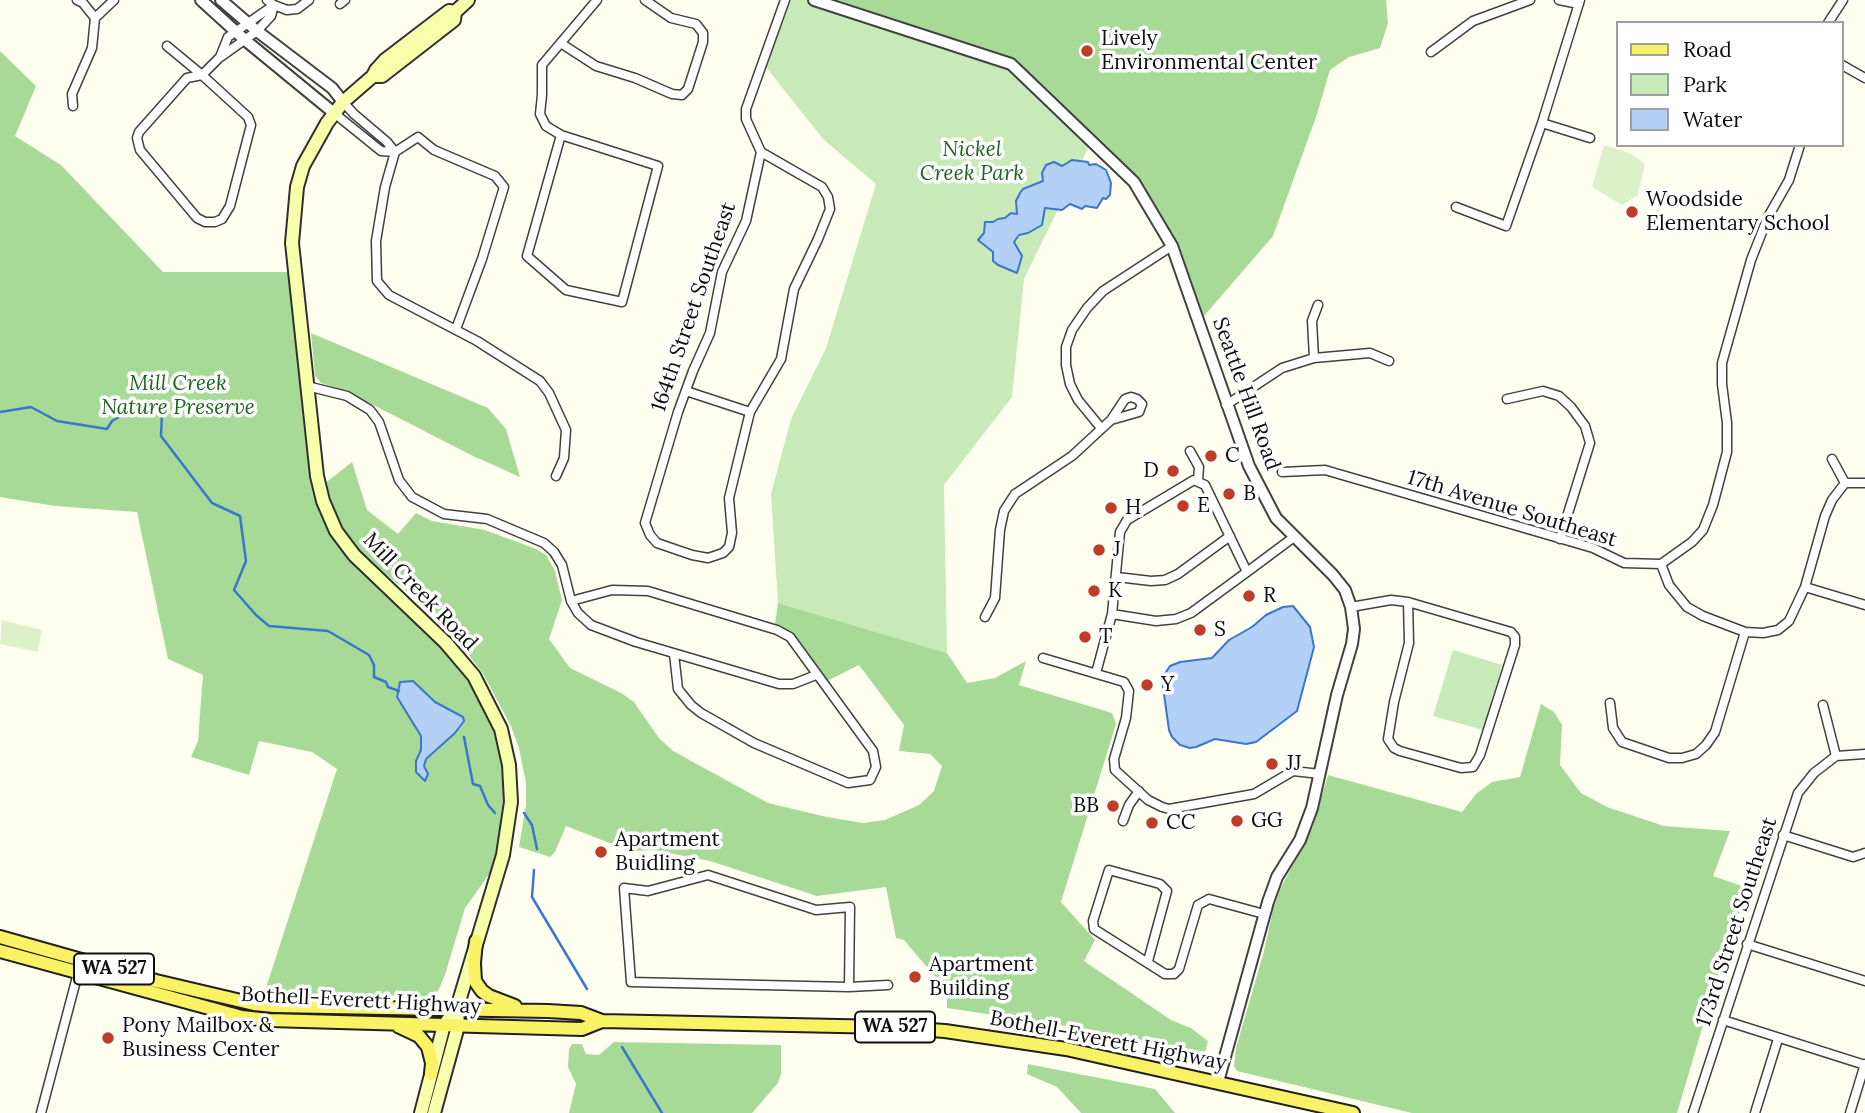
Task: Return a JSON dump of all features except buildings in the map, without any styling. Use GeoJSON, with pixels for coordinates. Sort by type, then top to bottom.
{"type":"FeatureCollection","features":[{"type":"Feature","properties":{"kind":"main road","name":"Mill Creek Road"},"geometry":{"type":"LineString","coordinates":[[451,1025],[503,855],[509,823],[511,781],[501,729],[474,676],[446,643],[361,562],[337,531],[323,500],[317,476],[293,254],[293,211],[303,166],[338,107],[408,42],[468,0]]}},
{"type":"Feature","properties":{"kind":"main road","name":"Bothell-Everett Highway"},"geometry":{"type":"LineString","coordinates":[[0,937],[156,981],[229,999],[274,1006],[529,1010],[581,1013],[602,1021],[886,1027],[945,1031],[1066,1049],[1353,1113]]}},
{"type":"Feature","properties":{"kind":"main road"},"geometry":{"type":"LineString","coordinates":[[476,941],[475,981],[482,991],[506,1003],[529,1010]]}},
{"type":"Feature","properties":{"kind":"main road","name":"Bothell-Everett Highway"},"geometry":{"type":"LineString","coordinates":[[0,951],[242,1017],[582,1029],[602,1021]]}},
{"type":"Feature","properties":{"kind":"main road"},"geometry":{"type":"LineString","coordinates":[[13,955],[31,954],[74,965],[79,959]]}},
{"type":"Feature","properties":{"kind":"main road"},"geometry":{"type":"LineString","coordinates":[[78,973],[85,968],[132,980],[156,981]]}},
{"type":"Feature","properties":{"kind":"main road"},"geometry":{"type":"LineString","coordinates":[[391,1023],[424,1041],[431,1054],[431,1074]]}},
{"type":"Feature","properties":{"kind":"main road"},"geometry":{"type":"LineString","coordinates":[[421,1113],[431,1074],[451,1025]]}},
{"type":"Feature","properties":{"kind":"main road"},"geometry":{"type":"LineString","coordinates":[[434,1113],[451,1025]]}},
{"type":"Feature","properties":{"kind":"street"},"geometry":{"type":"LineString","coordinates":[[77,0],[83,3],[95,18]]}},
{"type":"Feature","properties":{"kind":"street"},"geometry":{"type":"LineString","coordinates":[[73,106],[72,94],[92,48],[95,18],[114,0]]}},
{"type":"Feature","properties":{"kind":"street"},"geometry":{"type":"LineString","coordinates":[[201,0],[245,40],[338,107],[381,150],[395,152],[418,138],[434,150],[495,176],[504,187],[482,259],[456,329]]}},
{"type":"Feature","properties":{"kind":"street"},"geometry":{"type":"LineString","coordinates":[[221,0],[257,32],[332,88],[338,107],[354,114],[395,152]]}},
{"type":"Feature","properties":{"kind":"street"},"geometry":{"type":"LineString","coordinates":[[271,3],[286,10],[297,9],[309,0]]}},
{"type":"Feature","properties":{"kind":"street"},"geometry":{"type":"LineString","coordinates":[[561,135],[527,256],[566,290],[622,302],[658,166],[561,135],[547,126],[540,114],[542,65],[597,0]]}},
{"type":"Feature","properties":{"kind":"street"},"geometry":{"type":"LineString","coordinates":[[562,44],[596,66],[635,78],[672,94],[682,95],[688,89],[703,42],[703,33],[696,24],[671,18],[645,0]]}},
{"type":"Feature","properties":{"kind":"street"},"geometry":{"type":"LineString","coordinates":[[686,391],[750,412],[781,359],[794,289],[830,209],[828,197],[822,187],[761,152],[746,119],[746,109],[785,0]]}},
{"type":"Feature","properties":{"kind":"street","name":"Seattle Hill Road"},"geometry":{"type":"LineString","coordinates":[[814,0],[1011,64],[1134,182],[1172,246],[1249,466],[1276,518],[1333,575],[1345,590],[1352,607],[1352,644],[1337,695],[1312,808],[1300,839],[1277,877],[1264,914],[1218,1082]]}},
{"type":"Feature","properties":{"kind":"street"},"geometry":{"type":"LineString","coordinates":[[1431,52],[1474,21],[1530,0]]}},
{"type":"Feature","properties":{"kind":"street"},"geometry":{"type":"LineString","coordinates":[[1456,207],[1506,226],[1542,123],[1579,2],[1559,0]]}},
{"type":"Feature","properties":{"kind":"street"},"geometry":{"type":"LineString","coordinates":[[1829,21],[1843,0]]}},
{"type":"Feature","properties":{"kind":"street"},"geometry":{"type":"LineString","coordinates":[[219,58],[228,37],[271,3]]}},
{"type":"Feature","properties":{"kind":"street"},"geometry":{"type":"LineString","coordinates":[[167,46],[202,75],[248,117],[251,125],[230,206],[222,219],[215,222],[205,222],[197,218],[140,150],[139,132],[187,78],[202,75],[219,58],[257,32],[271,16],[271,3]]}},
{"type":"Feature","properties":{"kind":"street"},"geometry":{"type":"LineString","coordinates":[[1844,66],[1865,78]]}},
{"type":"Feature","properties":{"kind":"street"},"geometry":{"type":"LineString","coordinates":[[1542,123],[1590,138]]}},
{"type":"Feature","properties":{"kind":"street"},"geometry":{"type":"LineString","coordinates":[[1799,147],[1789,180],[1768,217],[1751,260],[1722,363],[1727,452],[1713,505],[1703,530],[1692,542],[1661,564],[1669,584],[1686,607],[1703,616],[1745,632],[1778,630],[1789,621],[1805,587],[1825,516],[1832,500],[1845,483]]}},
{"type":"Feature","properties":{"kind":"street"},"geometry":{"type":"LineString","coordinates":[[395,152],[385,187],[376,241],[377,281],[389,295],[509,359],[540,381],[549,393],[566,430],[564,458],[556,476]]}},
{"type":"Feature","properties":{"kind":"street","name":"164th Street Southeast"},"geometry":{"type":"LineString","coordinates":[[750,412],[729,498],[732,533],[729,547],[715,557],[692,555],[657,543],[645,523],[649,507],[686,391],[713,324],[722,272],[746,221],[761,152]]}},
{"type":"Feature","properties":{"kind":"street"},"geometry":{"type":"LineString","coordinates":[[1101,428],[1078,400],[1070,384],[1066,347],[1072,330],[1103,290],[1172,246]]}},
{"type":"Feature","properties":{"kind":"street"},"geometry":{"type":"LineString","coordinates":[[1314,358],[1312,321],[1318,305]]}},
{"type":"Feature","properties":{"kind":"street"},"geometry":{"type":"LineString","coordinates":[[1226,405],[1282,368],[1314,358],[1370,353],[1390,362]]}},
{"type":"Feature","properties":{"kind":"street"},"geometry":{"type":"LineString","coordinates":[[307,386],[348,396],[370,410],[379,422],[398,480],[412,497],[444,514],[486,519],[544,543],[562,565],[571,601],[578,614],[591,625],[674,654],[779,684],[793,684],[816,675]]}},
{"type":"Feature","properties":{"kind":"street"},"geometry":{"type":"LineString","coordinates":[[1507,399],[1543,391],[1551,393],[1559,396],[1571,407],[1585,426],[1590,443],[1560,539]]}},
{"type":"Feature","properties":{"kind":"street"},"geometry":{"type":"LineString","coordinates":[[985,617],[995,598],[1004,511],[1016,494],[1072,456],[1111,420]]}},
{"type":"Feature","properties":{"kind":"street"},"geometry":{"type":"LineString","coordinates":[[1191,451],[1199,467],[1198,481]]}},
{"type":"Feature","properties":{"kind":"street"},"geometry":{"type":"LineString","coordinates":[[1832,458],[1845,483]]}},
{"type":"Feature","properties":{"kind":"street","name":"17th Avenue Southeast"},"geometry":{"type":"LineString","coordinates":[[1282,472],[1325,470],[1592,548],[1624,563],[1661,564]]}},
{"type":"Feature","properties":{"kind":"street"},"geometry":{"type":"LineString","coordinates":[[1096,673],[1112,614],[1123,524],[1186,483],[1198,481],[1205,485],[1247,572]]}},
{"type":"Feature","properties":{"kind":"street"},"geometry":{"type":"LineString","coordinates":[[1845,483],[1865,483]]}},
{"type":"Feature","properties":{"kind":"street"},"geometry":{"type":"LineString","coordinates":[[1117,577],[1166,580],[1230,537]]}},
{"type":"Feature","properties":{"kind":"street"},"geometry":{"type":"LineString","coordinates":[[1112,614],[1156,621],[1177,619],[1191,613],[1294,537]]}},
{"type":"Feature","properties":{"kind":"street"},"geometry":{"type":"LineString","coordinates":[[1805,587],[1865,606]]}},
{"type":"Feature","properties":{"kind":"street"},"geometry":{"type":"LineString","coordinates":[[571,601],[612,590],[648,591],[777,630],[790,637],[875,757],[876,768],[870,780],[848,783],[719,725],[691,705],[678,689],[674,654]]}},
{"type":"Feature","properties":{"kind":"street"},"geometry":{"type":"LineString","coordinates":[[1352,607],[1391,600],[1408,602],[1506,629],[1515,637],[1515,645],[1480,755],[1473,767],[1461,768],[1401,751],[1390,744],[1389,726],[1409,643],[1408,602]]}},
{"type":"Feature","properties":{"kind":"street"},"geometry":{"type":"LineString","coordinates":[[1611,703],[1612,728],[1622,742],[1669,758],[1696,754],[1714,732],[1745,632]]}},
{"type":"Feature","properties":{"kind":"street"},"geometry":{"type":"LineString","coordinates":[[1043,658],[1120,680],[1127,686],[1126,718],[1115,770],[1154,804],[1170,809],[1254,794],[1293,771],[1320,774]]}},
{"type":"Feature","properties":{"kind":"street"},"geometry":{"type":"LineString","coordinates":[[1823,705],[1836,756],[1865,754]]}},
{"type":"Feature","properties":{"kind":"street","name":"173rd Street Southeast"},"geometry":{"type":"LineString","coordinates":[[1693,1113],[1798,793],[1814,773],[1836,756]]}},
{"type":"Feature","properties":{"kind":"street"},"geometry":{"type":"LineString","coordinates":[[1123,821],[1129,805],[1139,791]]}},
{"type":"Feature","properties":{"kind":"street"},"geometry":{"type":"LineString","coordinates":[[1783,835],[1853,856],[1865,853]]}},
{"type":"Feature","properties":{"kind":"street"},"geometry":{"type":"LineString","coordinates":[[1148,961],[1167,891],[1160,884],[1109,870],[1093,921],[1094,929],[1165,974],[1174,974],[1179,969],[1198,905],[1209,899],[1264,914]]}},
{"type":"Feature","properties":{"kind":"street"},"geometry":{"type":"LineString","coordinates":[[849,987],[849,907],[816,910],[708,875],[648,891],[624,888],[631,982],[849,987],[888,985]]}},
{"type":"Feature","properties":{"kind":"street"},"geometry":{"type":"LineString","coordinates":[[1747,944],[1865,981]]}},
{"type":"Feature","properties":{"kind":"street"},"geometry":{"type":"LineString","coordinates":[[40,1113],[78,973]]}},
{"type":"Feature","properties":{"kind":"street"},"geometry":{"type":"LineString","coordinates":[[1723,1020],[1865,1065],[1850,1113]]}},
{"type":"Feature","properties":{"kind":"street"},"geometry":{"type":"LineString","coordinates":[[1755,1113],[1778,1039]]}},
{"type":"Feature","properties":{"kind":"green space","name":"Nickel Creek Park"},"geometry":{"type":"Polygon","coordinates":[[[785,0],[814,0],[1011,64],[1092,140],[1024,279],[1012,397],[944,485],[947,653],[778,603],[771,494],[791,419],[826,348],[876,184],[823,139],[762,62],[785,0]]]}},
{"type":"Feature","properties":{"kind":"green space"},"geometry":{"type":"Polygon","coordinates":[[[814,0],[1386,0],[1388,23],[1380,48],[1349,57],[1330,70],[1273,236],[1198,323],[1172,246],[1134,182],[1011,64],[814,0]]]}},
{"type":"Feature","properties":{"kind":"green space","name":"Mill Creek Nature Preserve"},"geometry":{"type":"Polygon","coordinates":[[[0,51],[36,86],[15,136],[61,165],[163,272],[295,272],[301,328],[299,376],[307,386],[313,443],[336,531],[474,676],[509,765],[503,855],[465,908],[445,975],[438,991],[430,998],[407,995],[262,1000],[337,769],[312,752],[259,741],[249,775],[191,757],[198,741],[203,675],[168,659],[137,512],[55,506],[0,497],[0,51]]]}},
{"type":"Feature","properties":{"kind":"green space"},"geometry":{"type":"Polygon","coordinates":[[[1604,145],[1630,153],[1645,164],[1638,195],[1622,205],[1592,187],[1604,145]]]}},
{"type":"Feature","properties":{"kind":"green space"},"geometry":{"type":"Polygon","coordinates":[[[311,333],[488,408],[506,429],[520,477],[346,391],[321,383],[315,376],[311,333]]]}},
{"type":"Feature","properties":{"kind":"green space"},"geometry":{"type":"Polygon","coordinates":[[[352,462],[367,510],[398,534],[416,513],[432,521],[485,530],[546,555],[555,571],[562,600],[549,639],[570,668],[634,702],[659,738],[673,751],[768,803],[863,823],[885,820],[919,805],[934,791],[942,766],[930,754],[899,751],[904,725],[859,665],[827,681],[798,639],[775,624],[778,603],[947,653],[967,683],[995,678],[1026,661],[1019,685],[1112,713],[1116,724],[1061,902],[1095,940],[1084,961],[1171,1020],[1191,1028],[1208,1041],[1204,1056],[1067,1026],[947,1008],[947,991],[904,940],[896,938],[886,887],[817,896],[710,861],[653,850],[630,851],[566,826],[555,852],[550,857],[519,847],[526,805],[526,783],[519,748],[511,726],[482,672],[452,634],[353,544],[337,519],[324,484],[352,462]]]}},
{"type":"Feature","properties":{"kind":"green space"},"geometry":{"type":"Polygon","coordinates":[[[2,620],[42,630],[38,652],[0,644],[2,620]]]}},
{"type":"Feature","properties":{"kind":"green space"},"geometry":{"type":"Polygon","coordinates":[[[1453,650],[1502,665],[1483,730],[1433,716],[1453,650]]]}},
{"type":"Feature","properties":{"kind":"green space"},"geometry":{"type":"Polygon","coordinates":[[[1541,704],[1554,712],[1562,725],[1560,765],[1581,793],[1607,807],[1664,826],[1730,831],[1713,876],[1748,888],[1719,971],[1677,1113],[1412,1113],[1237,1071],[1234,1066],[1236,1048],[1273,910],[1281,887],[1312,829],[1328,775],[1462,812],[1476,794],[1492,782],[1520,777],[1541,704]]]}},
{"type":"Feature","properties":{"kind":"green space"},"geometry":{"type":"Polygon","coordinates":[[[614,1042],[781,1045],[781,1074],[778,1083],[752,1113],[569,1113],[576,1084],[568,1067],[572,1044],[582,1044],[586,1054],[599,1055],[614,1042]]]}},
{"type":"Feature","properties":{"kind":"green space"},"geometry":{"type":"Polygon","coordinates":[[[1028,1064],[1155,1089],[1175,1113],[1081,1113],[1057,1087],[1027,1074],[1028,1064]]]}},
{"type":"Feature","properties":{"kind":"water"},"geometry":{"type":"Polygon","coordinates":[[[1072,160],[1088,162],[1089,165],[1096,164],[1106,170],[1111,183],[1110,195],[1106,199],[1103,198],[1097,208],[1085,206],[1082,209],[1070,204],[1062,210],[1045,208],[1042,225],[1019,235],[1014,242],[1022,256],[1017,273],[998,265],[993,261],[993,252],[978,240],[984,233],[985,222],[1005,218],[1011,213],[1017,214],[1016,201],[1020,193],[1023,189],[1043,181],[1042,173],[1046,165],[1054,162],[1062,166],[1072,160]]]}},
{"type":"Feature","properties":{"kind":"water"},"geometry":{"type":"Polygon","coordinates":[[[1293,606],[1310,627],[1314,647],[1297,711],[1256,742],[1246,744],[1215,739],[1196,747],[1180,745],[1169,730],[1163,687],[1164,675],[1170,666],[1212,658],[1229,640],[1252,627],[1266,615],[1283,607],[1293,606]]]}},
{"type":"Feature","properties":{"kind":"water"},"geometry":{"type":"Polygon","coordinates":[[[413,681],[435,702],[463,717],[464,721],[455,733],[426,759],[424,766],[428,774],[425,781],[416,772],[421,736],[397,697],[400,682],[413,681]]]}},
{"type":"Feature","properties":{"kind":"waterway"},"geometry":{"type":"LineString","coordinates":[[0,412],[31,407],[57,421],[107,429],[125,406],[132,404],[140,408],[156,409],[162,413],[161,436],[212,503],[240,516],[246,561],[234,590],[269,626],[328,631],[369,655],[374,665],[374,677],[399,691]]}},
{"type":"Feature","properties":{"kind":"waterway"},"geometry":{"type":"LineString","coordinates":[[464,737],[473,784],[480,786],[488,805],[495,813]]}},
{"type":"Feature","properties":{"kind":"waterway"},"geometry":{"type":"LineString","coordinates":[[524,813],[532,825],[537,849]]}},
{"type":"Feature","properties":{"kind":"waterway"},"geometry":{"type":"LineString","coordinates":[[534,870],[532,897],[587,989]]}},
{"type":"Feature","properties":{"kind":"waterway"},"geometry":{"type":"LineString","coordinates":[[622,1047],[662,1113]]}},
{"type":"Feature","properties":{"kind":"place","name":"Lively Environmental Center"},"geometry":{"type":"Point","coordinates":[1087,51]}},
{"type":"Feature","properties":{"kind":"place","name":"Woodside Elementary School"},"geometry":{"type":"Point","coordinates":[1632,212]}},
{"type":"Feature","properties":{"kind":"place","name":"C"},"geometry":{"type":"Point","coordinates":[1211,456]}},
{"type":"Feature","properties":{"kind":"place","name":"D"},"geometry":{"type":"Point","coordinates":[1173,471]}},
{"type":"Feature","properties":{"kind":"place","name":"B"},"geometry":{"type":"Point","coordinates":[1229,494]}},
{"type":"Feature","properties":{"kind":"place","name":"E"},"geometry":{"type":"Point","coordinates":[1183,506]}},
{"type":"Feature","properties":{"kind":"place","name":"H"},"geometry":{"type":"Point","coordinates":[1111,508]}},
{"type":"Feature","properties":{"kind":"place","name":"J"},"geometry":{"type":"Point","coordinates":[1099,550]}},
{"type":"Feature","properties":{"kind":"place","name":"K"},"geometry":{"type":"Point","coordinates":[1094,591]}},
{"type":"Feature","properties":{"kind":"place","name":"R"},"geometry":{"type":"Point","coordinates":[1249,596]}},
{"type":"Feature","properties":{"kind":"place","name":"S"},"geometry":{"type":"Point","coordinates":[1200,630]}},
{"type":"Feature","properties":{"kind":"place","name":"T"},"geometry":{"type":"Point","coordinates":[1085,637]}},
{"type":"Feature","properties":{"kind":"place","name":"Y"},"geometry":{"type":"Point","coordinates":[1147,685]}},
{"type":"Feature","properties":{"kind":"place","name":"JJ"},"geometry":{"type":"Point","coordinates":[1272,764]}},
{"type":"Feature","properties":{"kind":"place","name":"BB"},"geometry":{"type":"Point","coordinates":[1113,806]}},
{"type":"Feature","properties":{"kind":"place","name":"GG"},"geometry":{"type":"Point","coordinates":[1237,821]}},
{"type":"Feature","properties":{"kind":"place","name":"CC"},"geometry":{"type":"Point","coordinates":[1152,823]}},
{"type":"Feature","properties":{"kind":"place","name":"Apartment Buidling"},"geometry":{"type":"Point","coordinates":[601,852]}},
{"type":"Feature","properties":{"kind":"place","name":"Apartment Building"},"geometry":{"type":"Point","coordinates":[915,977]}},
{"type":"Feature","properties":{"kind":"place","name":"Pony Mailbox & Business Center"},"geometry":{"type":"Point","coordinates":[108,1038]}}]}
